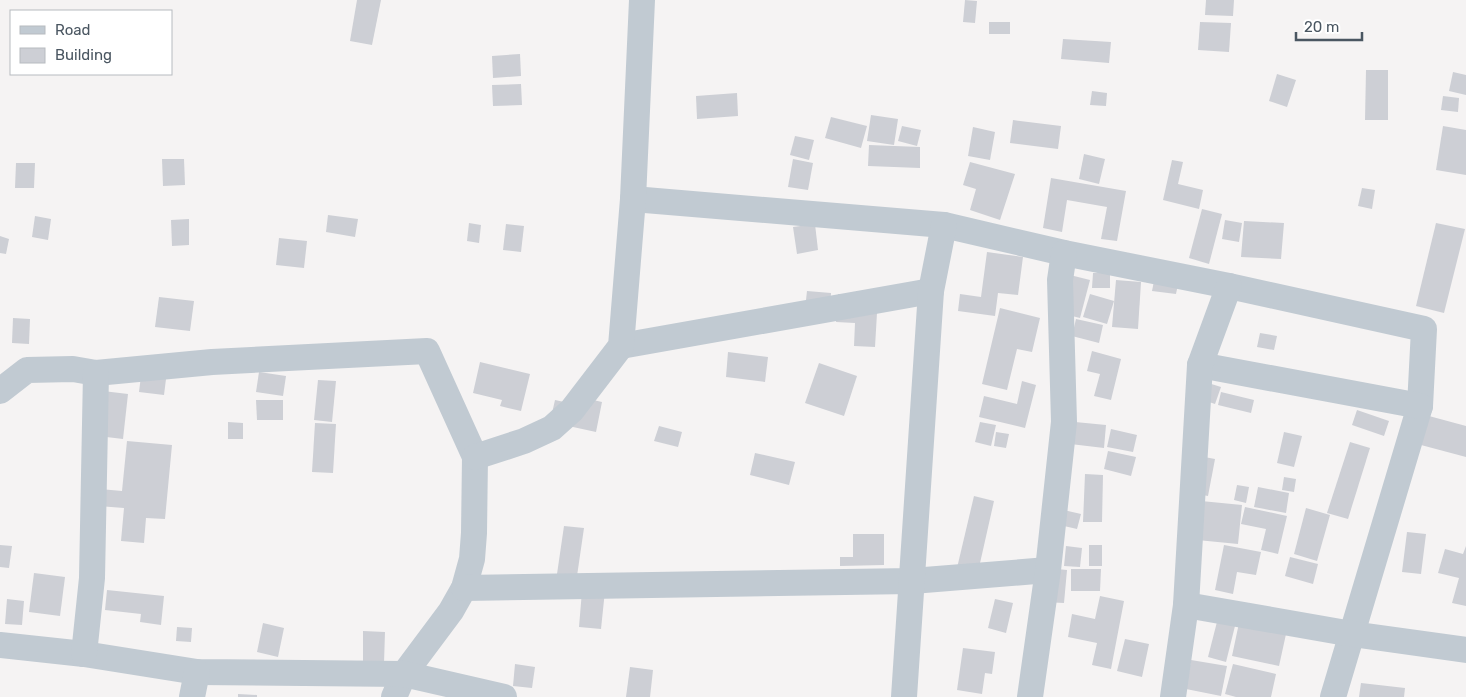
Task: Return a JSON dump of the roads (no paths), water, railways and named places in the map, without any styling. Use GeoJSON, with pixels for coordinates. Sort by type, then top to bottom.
{"type":"FeatureCollection","features":[{"type":"Feature","properties":{"kind":"street"},"geometry":{"type":"LineString","coordinates":[[475,457],[524,441],[552,428],[572,410],[621,346],[633,199],[642,0]]}},
{"type":"Feature","properties":{"kind":"street"},"geometry":{"type":"LineString","coordinates":[[633,199],[944,225],[1064,253],[1229,286],[1424,329],[1420,406],[1333,697]]}},
{"type":"Feature","properties":{"kind":"street"},"geometry":{"type":"LineString","coordinates":[[904,697],[931,291],[944,225]]}},
{"type":"Feature","properties":{"kind":"street"},"geometry":{"type":"LineString","coordinates":[[1030,697],[1048,570],[1064,422],[1060,280],[1064,253]]}},
{"type":"Feature","properties":{"kind":"street"},"geometry":{"type":"LineString","coordinates":[[1174,697],[1186,604],[1200,365],[1229,286]]}},
{"type":"Feature","properties":{"kind":"street"},"geometry":{"type":"LineString","coordinates":[[621,346],[931,291]]}},
{"type":"Feature","properties":{"kind":"street"},"geometry":{"type":"LineString","coordinates":[[0,391],[27,370],[73,369],[96,373],[212,362],[427,351],[475,457],[472,559],[464,588],[451,611],[399,686]]}},
{"type":"Feature","properties":{"kind":"street"},"geometry":{"type":"LineString","coordinates":[[1200,365],[1420,406]]}},
{"type":"Feature","properties":{"kind":"street"},"geometry":{"type":"LineString","coordinates":[[84,654],[92,578],[96,373]]}},
{"type":"Feature","properties":{"kind":"street"},"geometry":{"type":"LineString","coordinates":[[464,588],[912,580],[1048,570]]}},
{"type":"Feature","properties":{"kind":"street"},"geometry":{"type":"LineString","coordinates":[[1186,604],[1352,634],[1466,650]]}},
{"type":"Feature","properties":{"kind":"street"},"geometry":{"type":"LineString","coordinates":[[0,645],[84,654],[194,684],[399,686],[504,697]]}}]}
